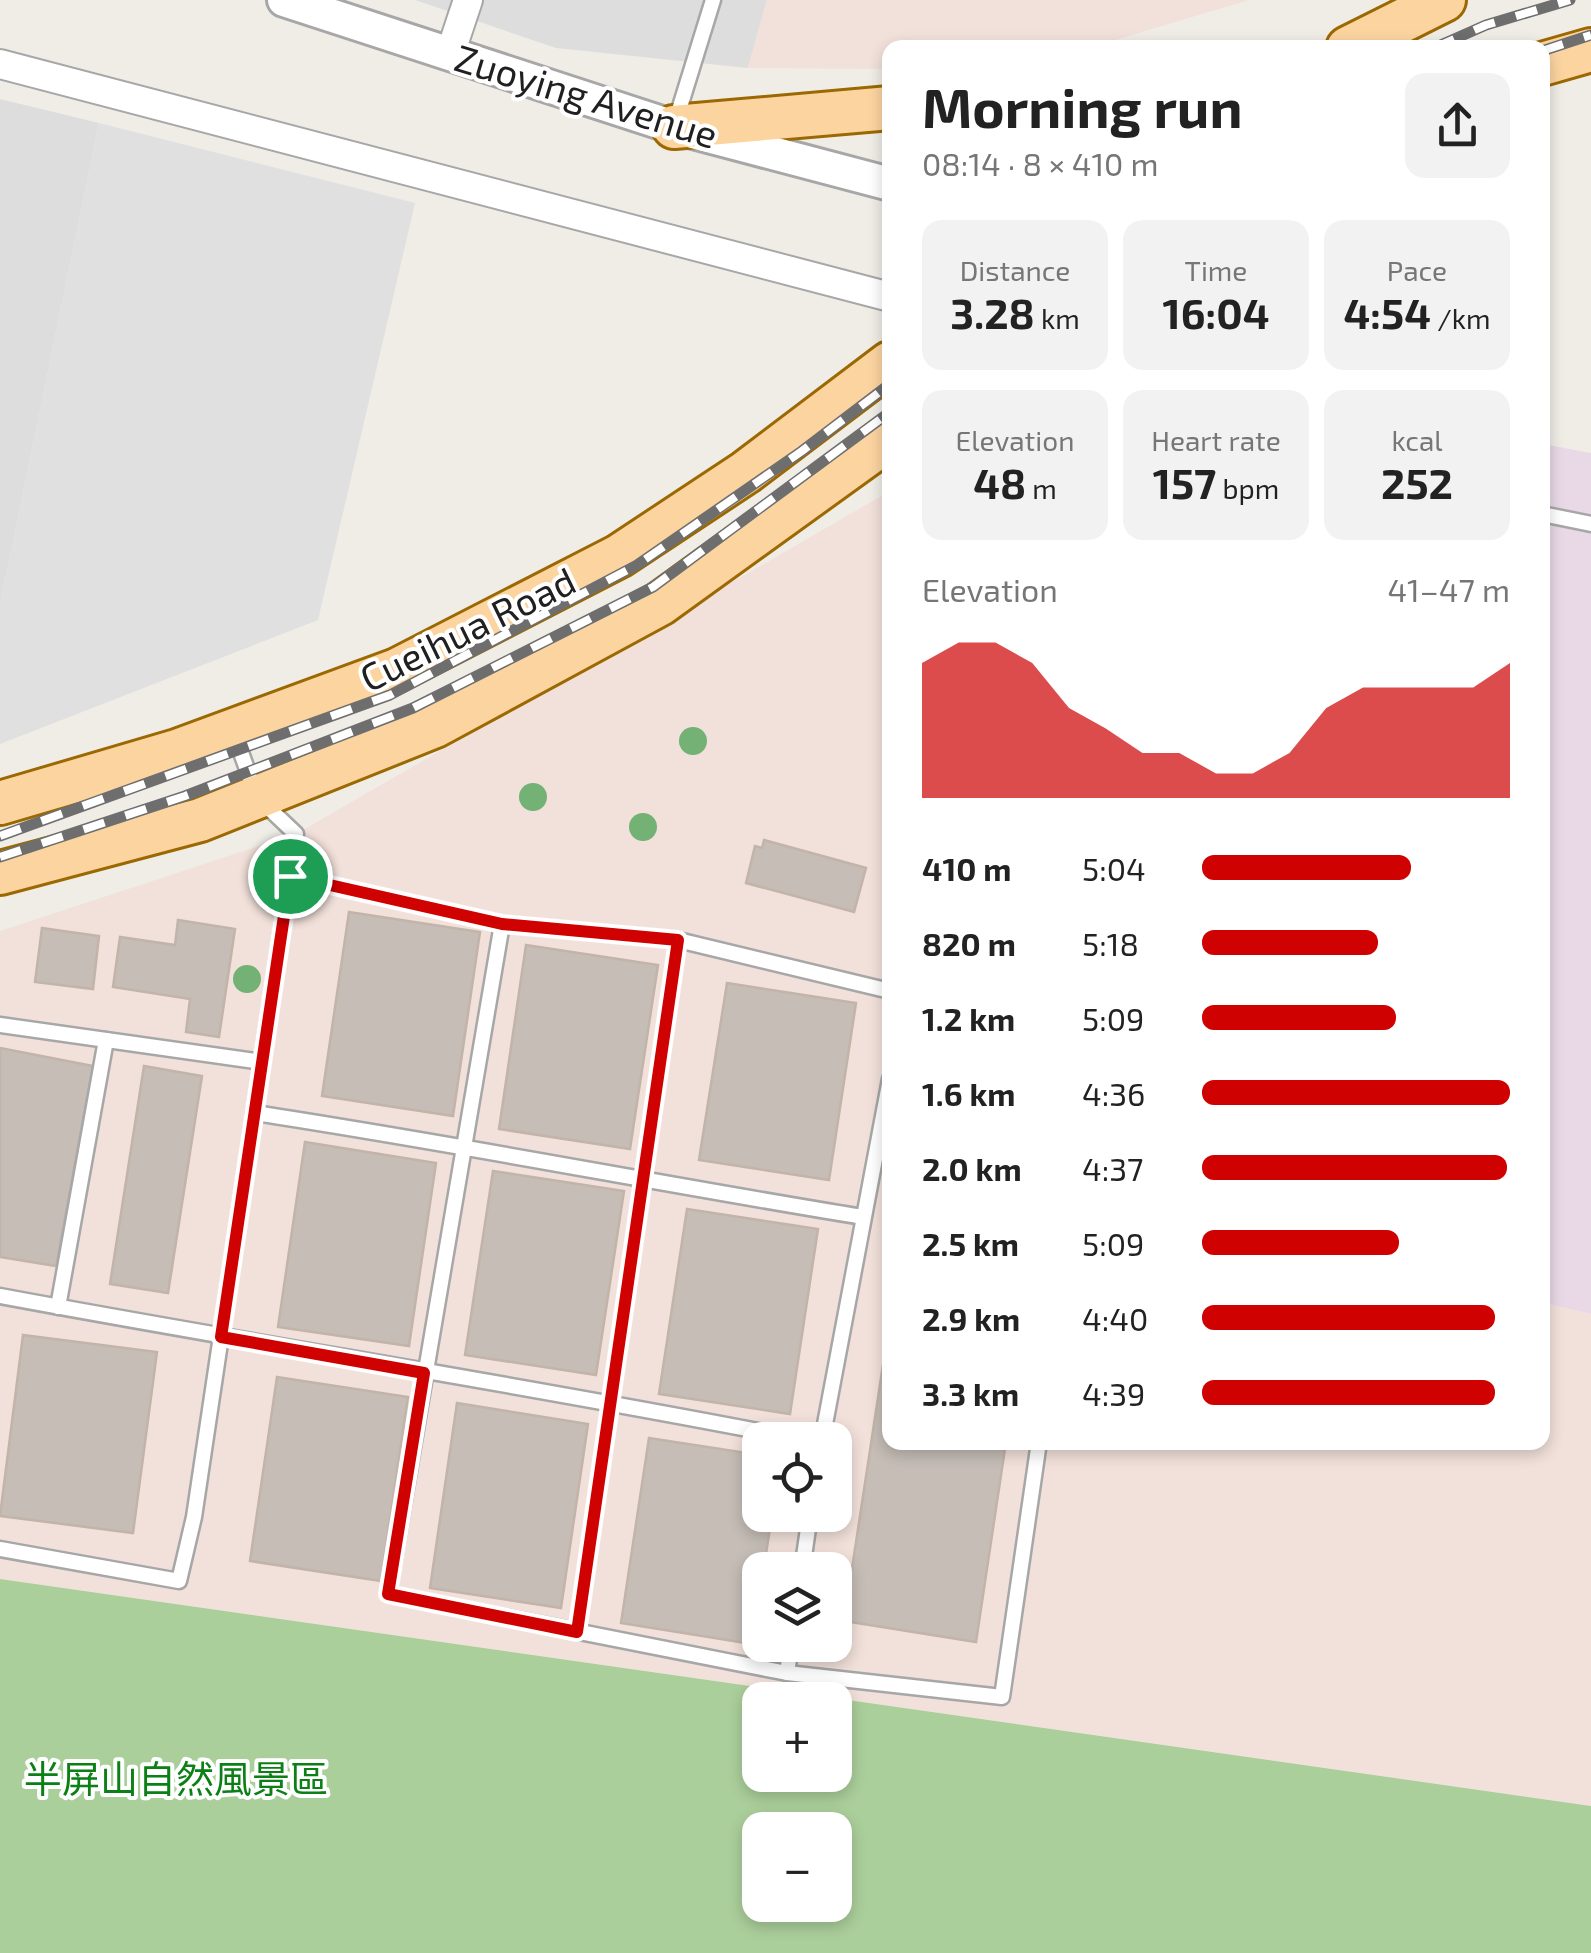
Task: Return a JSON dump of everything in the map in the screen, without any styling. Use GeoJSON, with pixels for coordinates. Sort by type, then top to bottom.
{"type":"FeatureCollection","features":[{"type":"Feature","properties":{"kind":"main road"},"geometry":{"type":"LineString","coordinates":[[1361,40],[1444,0]]}},
{"type":"Feature","properties":{"kind":"main road"},"geometry":{"type":"LineString","coordinates":[[1550,62],[1591,50]]}},
{"type":"Feature","properties":{"kind":"main road"},"geometry":{"type":"LineString","coordinates":[[674,127],[882,109]]}},
{"type":"Feature","properties":{"kind":"main road","name":"Cueihua Road"},"geometry":{"type":"LineString","coordinates":[[0,803],[233,731],[398,670],[619,556],[746,472],[882,370]]}},
{"type":"Feature","properties":{"kind":"main road","name":"Cueihua Road"},"geometry":{"type":"LineString","coordinates":[[0,872],[200,820],[435,726],[660,604],[882,444]]}},
{"type":"Feature","properties":{"kind":"street","name":"Zuoying Avenue"},"geometry":{"type":"LineString","coordinates":[[287,0],[674,127],[882,182]]}},
{"type":"Feature","properties":{"kind":"street"},"geometry":{"type":"LineString","coordinates":[[450,54],[468,0]]}},
{"type":"Feature","properties":{"kind":"street"},"geometry":{"type":"LineString","coordinates":[[0,64],[882,295]]}},
{"type":"Feature","properties":{"kind":"lane"},"geometry":{"type":"LineString","coordinates":[[674,127],[713,0]]}},
{"type":"Feature","properties":{"kind":"lane"},"geometry":{"type":"LineString","coordinates":[[1550,516],[1591,524]]}},
{"type":"Feature","properties":{"kind":"lane"},"geometry":{"type":"LineString","coordinates":[[0,1549],[179,1581],[194,1518],[296,834],[257,797],[233,731]]}},
{"type":"Feature","properties":{"kind":"lane"},"geometry":{"type":"LineString","coordinates":[[290,876],[502,924],[678,940],[882,989]]}},
{"type":"Feature","properties":{"kind":"lane"},"geometry":{"type":"LineString","coordinates":[[502,924],[388,1594],[787,1672],[1002,1697],[1039,1450]]}},
{"type":"Feature","properties":{"kind":"lane"},"geometry":{"type":"LineString","coordinates":[[577,1632],[607,1401],[678,940]]}},
{"type":"Feature","properties":{"kind":"lane"},"geometry":{"type":"LineString","coordinates":[[0,1025],[262,1062]]}},
{"type":"Feature","properties":{"kind":"lane"},"geometry":{"type":"LineString","coordinates":[[58,1306],[106,1040]]}},
{"type":"Feature","properties":{"kind":"lane"},"geometry":{"type":"LineString","coordinates":[[254,1113],[464,1144],[642,1181],[864,1218]]}},
{"type":"Feature","properties":{"kind":"lane"},"geometry":{"type":"LineString","coordinates":[[825,1422],[882,1122]]}},
{"type":"Feature","properties":{"kind":"lane"},"geometry":{"type":"LineString","coordinates":[[0,1296],[742,1428]]}},
{"type":"Feature","properties":{"kind":"lane"},"geometry":{"type":"LineString","coordinates":[[787,1672],[788,1662]]}},
{"type":"Feature","properties":{"kind":"shaded area"},"geometry":{"type":"Polygon","coordinates":[[[415,0],[767,0],[748,68],[556,48],[415,0]]]}},
{"type":"Feature","properties":{"kind":"shaded area"},"geometry":{"type":"Polygon","coordinates":[[[767,0],[1249,0],[1115,40],[882,40],[882,69],[748,68],[767,0]]]}},
{"type":"Feature","properties":{"kind":"shaded area"},"geometry":{"type":"Polygon","coordinates":[[[0,99],[99,123],[0,605],[0,99]]]}},
{"type":"Feature","properties":{"kind":"shaded area"},"geometry":{"type":"Polygon","coordinates":[[[99,123],[415,203],[318,620],[0,744],[0,605],[99,123]]]}},
{"type":"Feature","properties":{"kind":"shaded area"},"geometry":{"type":"Polygon","coordinates":[[[1550,445],[1591,453],[1591,1314],[1550,1305],[1550,445]]]}},
{"type":"Feature","properties":{"kind":"shaded area"},"geometry":{"type":"Polygon","coordinates":[[[882,496],[882,1450],[1550,1450],[1550,1305],[1591,1314],[1591,1806],[852,1701],[852,1682],[742,1685],[0,1579],[0,931],[296,834],[882,496]]]}},
{"type":"Feature","properties":{"kind":"green space","name":"半屏山自然風景區"},"geometry":{"type":"Polygon","coordinates":[[[0,1579],[742,1685],[742,1792],[852,1792],[852,1701],[1591,1806],[1591,1953],[0,1953],[0,1579]]]}},
{"type":"Feature","properties":{"kind":"building"},"geometry":{"type":"Polygon","coordinates":[[[764,840],[866,868],[854,912],[746,883],[755,846],[762,848],[764,840]]]}},
{"type":"Feature","properties":{"kind":"building"},"geometry":{"type":"Polygon","coordinates":[[[349,912],[480,932],[453,1116],[322,1096],[349,912]]]}},
{"type":"Feature","properties":{"kind":"building"},"geometry":{"type":"Polygon","coordinates":[[[178,920],[235,929],[219,1037],[186,1032],[190,999],[113,987],[120,937],[175,945],[178,920]]]}},
{"type":"Feature","properties":{"kind":"building"},"geometry":{"type":"Polygon","coordinates":[[[42,928],[99,936],[93,989],[35,982],[42,928]]]}},
{"type":"Feature","properties":{"kind":"building"},"geometry":{"type":"Polygon","coordinates":[[[526,945],[658,965],[630,1149],[499,1129],[526,945]]]}},
{"type":"Feature","properties":{"kind":"building"},"geometry":{"type":"Polygon","coordinates":[[[727,983],[856,1003],[829,1180],[699,1160],[727,983]]]}},
{"type":"Feature","properties":{"kind":"building"},"geometry":{"type":"Polygon","coordinates":[[[0,1048],[93,1066],[56,1266],[0,1257],[0,1048]]]}},
{"type":"Feature","properties":{"kind":"building"},"geometry":{"type":"Polygon","coordinates":[[[144,1066],[202,1076],[168,1293],[110,1284],[144,1066]]]}},
{"type":"Feature","properties":{"kind":"building"},"geometry":{"type":"Polygon","coordinates":[[[305,1142],[436,1163],[409,1346],[278,1327],[305,1142]]]}},
{"type":"Feature","properties":{"kind":"building"},"geometry":{"type":"Polygon","coordinates":[[[493,1171],[624,1191],[596,1375],[465,1355],[493,1171]]]}},
{"type":"Feature","properties":{"kind":"building"},"geometry":{"type":"Polygon","coordinates":[[[687,1209],[818,1229],[790,1414],[659,1394],[687,1209]]]}},
{"type":"Feature","properties":{"kind":"building"},"geometry":{"type":"Polygon","coordinates":[[[23,1335],[157,1352],[133,1533],[0,1516],[23,1335]]]}},
{"type":"Feature","properties":{"kind":"building"},"geometry":{"type":"Polygon","coordinates":[[[882,1372],[882,1450],[1005,1450],[976,1642],[852,1622],[852,1568],[882,1372]]]}},
{"type":"Feature","properties":{"kind":"building"},"geometry":{"type":"Polygon","coordinates":[[[277,1377],[408,1397],[381,1581],[250,1561],[277,1377]]]}},
{"type":"Feature","properties":{"kind":"building"},"geometry":{"type":"Polygon","coordinates":[[[457,1403],[588,1424],[561,1608],[430,1588],[457,1403]]]}},
{"type":"Feature","properties":{"kind":"building"},"geometry":{"type":"Polygon","coordinates":[[[649,1438],[742,1452],[742,1532],[769,1532],[766,1552],[742,1552],[742,1642],[621,1623],[649,1438]]]}},
{"type":"Feature","properties":{"kind":"railway"},"geometry":{"type":"LineString","coordinates":[[1452,40],[1486,25],[1570,0]]}},
{"type":"Feature","properties":{"kind":"railway"},"geometry":{"type":"LineString","coordinates":[[1550,48],[1591,35]]}},
{"type":"Feature","properties":{"kind":"railway"},"geometry":{"type":"LineString","coordinates":[[0,836],[390,695],[637,565],[802,451],[882,390]]}},
{"type":"Feature","properties":{"kind":"railway"},"geometry":{"type":"LineString","coordinates":[[0,857],[185,796],[413,708],[653,587],[882,418]]}},
{"type":"Feature","properties":{"kind":"route"},"geometry":{"type":"LineString","coordinates":[[290,876],[502,924],[678,940],[607,1401],[577,1632],[388,1594],[424,1373],[221,1337],[290,876]]}}]}
